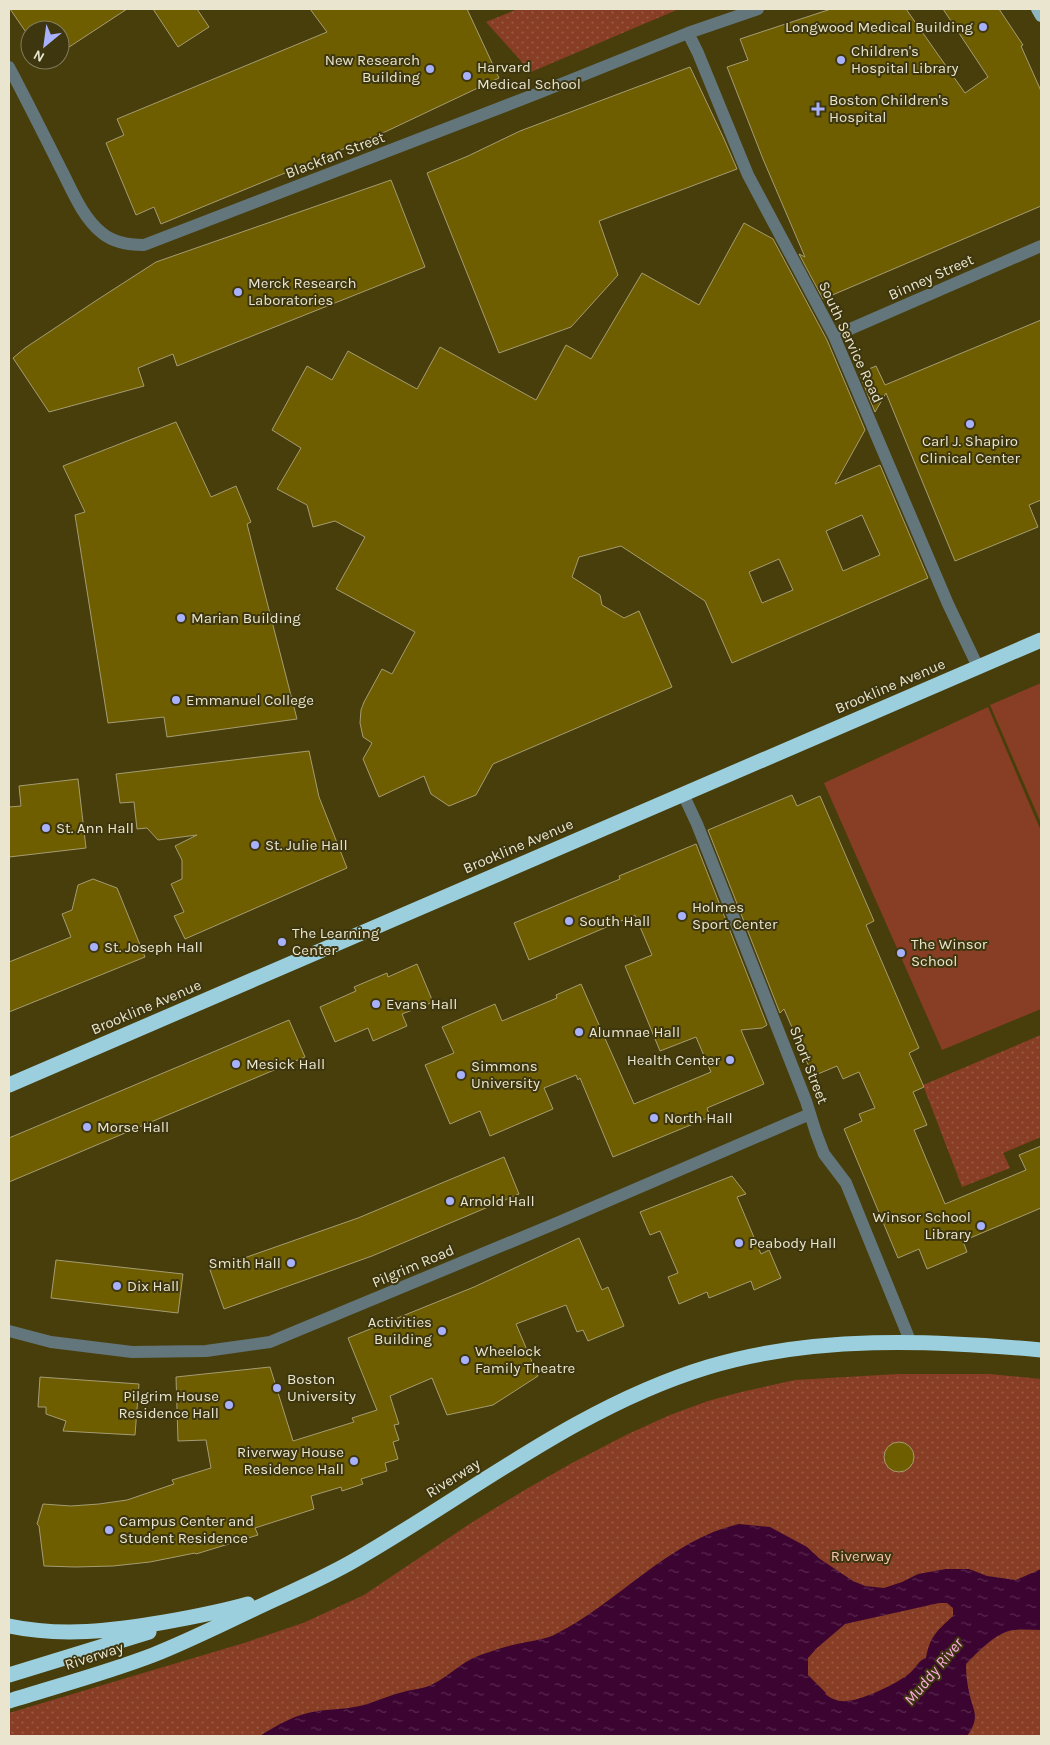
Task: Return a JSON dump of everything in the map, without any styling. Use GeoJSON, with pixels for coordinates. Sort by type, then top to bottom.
{"type":"FeatureCollection","features":[{"type":"Feature","properties":{"kind":"highway","name":"Brookline Avenue"},"geometry":{"type":"LineString","coordinates":[[9,1085],[1041,640]]}},
{"type":"Feature","properties":{"kind":"highway","name":"Riverway"},"geometry":{"type":"LineString","coordinates":[[9,1701],[155,1654],[336,1571],[371,1551],[465,1490],[600,1412],[668,1381],[709,1366],[771,1352],[836,1346],[911,1343],[966,1344],[1041,1350]]}},
{"type":"Feature","properties":{"kind":"highway","name":"Riverway"},"geometry":{"type":"LineString","coordinates":[[9,1626],[46,1631],[89,1632],[198,1616],[239,1607],[297,1589]]}},
{"type":"Feature","properties":{"kind":"highway"},"geometry":{"type":"LineString","coordinates":[[9,1675],[198,1616]]}},
{"type":"Feature","properties":{"kind":"main road"},"geometry":{"type":"LineString","coordinates":[[1037,9],[1041,16]]}},
{"type":"Feature","properties":{"kind":"street","name":"Blackfan Street"},"geometry":{"type":"LineString","coordinates":[[9,67],[70,187],[92,223],[107,237],[114,240],[131,245],[144,245],[688,34],[758,9]]}},
{"type":"Feature","properties":{"kind":"street","name":"South Service Road"},"geometry":{"type":"LineString","coordinates":[[688,34],[698,53],[748,175],[834,336],[945,596],[978,667]]}},
{"type":"Feature","properties":{"kind":"street","name":"Binney Street"},"geometry":{"type":"LineString","coordinates":[[834,336],[1041,246]]}},
{"type":"Feature","properties":{"kind":"street","name":"Short Street"},"geometry":{"type":"LineString","coordinates":[[682,794],[701,834],[824,1154],[846,1183],[911,1343]]}},
{"type":"Feature","properties":{"kind":"street","name":"Pilgrim Road"},"geometry":{"type":"LineString","coordinates":[[9,1331],[51,1342],[132,1352],[206,1351],[270,1342],[559,1222],[810,1114]]}},
{"type":"Feature","properties":{"kind":"shaded area"},"geometry":{"type":"Polygon","coordinates":[[[9,9],[1041,9],[1041,1596],[837,1736],[9,1736],[9,9]]]}},
{"type":"Feature","properties":{"kind":"green space"},"geometry":{"type":"Polygon","coordinates":[[[518,9],[679,9],[531,72],[486,22],[518,9]]]}},
{"type":"Feature","properties":{"kind":"green space"},"geometry":{"type":"Polygon","coordinates":[[[1041,683],[1041,823],[990,705],[1041,683]]]}},
{"type":"Feature","properties":{"kind":"green space"},"geometry":{"type":"Polygon","coordinates":[[[988,707],[1041,831],[1041,1009],[942,1050],[824,783],[988,707]]]}},
{"type":"Feature","properties":{"kind":"green space"},"geometry":{"type":"Polygon","coordinates":[[[1041,1035],[1041,1137],[1003,1153],[1010,1168],[962,1187],[923,1085],[1041,1035]]]}},
{"type":"Feature","properties":{"kind":"green space","name":"Riverway"},"geometry":{"type":"Polygon","coordinates":[[[898,1374],[989,1374],[1041,1379],[1041,1736],[9,1736],[9,1713],[244,1643],[303,1623],[364,1595],[471,1523],[523,1491],[628,1434],[670,1415],[708,1401],[795,1380],[898,1374]]]}},
{"type":"Feature","properties":{"kind":"water","name":"Muddy River"},"geometry":{"type":"Polygon","coordinates":[[[739,1524],[770,1527],[807,1547],[820,1559],[853,1581],[865,1586],[884,1588],[918,1574],[946,1569],[969,1569],[987,1576],[1016,1580],[1041,1569],[1041,1630],[1013,1630],[1006,1632],[987,1644],[966,1664],[966,1675],[975,1714],[974,1724],[967,1736],[260,1736],[302,1714],[358,1706],[398,1693],[426,1687],[439,1681],[478,1656],[508,1646],[554,1635],[600,1607],[690,1543],[714,1532],[739,1524]],[[939,1603],[845,1624],[808,1658],[808,1675],[825,1694],[841,1701],[854,1700],[891,1685],[907,1675],[926,1658],[935,1634],[953,1616],[953,1608],[947,1603],[939,1603]]]}},
{"type":"Feature","properties":{"kind":"building"},"geometry":{"type":"Polygon","coordinates":[[[10,9],[127,9],[70,46],[70,20],[20,20],[20,24],[10,9]]]}},
{"type":"Feature","properties":{"kind":"building"},"geometry":{"type":"Polygon","coordinates":[[[153,9],[197,9],[209,27],[178,47],[153,9]]]}},
{"type":"Feature","properties":{"kind":"building"},"geometry":{"type":"Polygon","coordinates":[[[310,9],[467,9],[499,78],[387,131],[161,224],[154,207],[136,215],[106,143],[124,135],[117,119],[327,32],[310,9]]]}},
{"type":"Feature","properties":{"kind":"building"},"geometry":{"type":"Polygon","coordinates":[[[831,9],[906,9],[965,93],[988,77],[943,9],[999,9],[1023,45],[1021,46],[1041,91],[1041,206],[823,299],[799,254],[805,257],[763,159],[727,67],[748,60],[740,39],[831,9]]]}},
{"type":"Feature","properties":{"kind":"building"},"geometry":{"type":"Polygon","coordinates":[[[690,67],[737,169],[599,221],[618,275],[571,327],[499,353],[427,173],[520,131],[690,67]]]}},
{"type":"Feature","properties":{"kind":"building","name":"Merck Research Laboratories"},"geometry":{"type":"Polygon","coordinates":[[[391,180],[425,267],[177,366],[173,354],[138,368],[144,386],[49,412],[13,358],[25,348],[156,262],[391,180]]]}},
{"type":"Feature","properties":{"kind":"building"},"geometry":{"type":"Polygon","coordinates":[[[744,223],[773,239],[827,340],[865,430],[835,484],[880,465],[928,578],[732,663],[705,601],[621,546],[579,557],[572,577],[600,595],[602,605],[624,618],[639,611],[672,687],[493,764],[476,795],[449,806],[431,794],[424,776],[379,797],[363,759],[372,743],[363,737],[360,723],[361,710],[382,669],[392,674],[415,632],[336,589],[365,537],[335,521],[313,527],[307,505],[277,489],[301,448],[272,430],[307,366],[332,380],[348,351],[417,389],[440,347],[536,400],[566,345],[591,359],[642,273],[699,305],[744,223]],[[862,515],[826,531],[843,571],[880,555],[862,515]],[[779,559],[749,572],[762,603],[793,590],[779,559]]]}},
{"type":"Feature","properties":{"kind":"building","name":"Carl J. Shapiro Clinical Center"},"geometry":{"type":"Polygon","coordinates":[[[1041,320],[1041,500],[1029,505],[1038,527],[955,561],[886,393],[875,412],[859,373],[876,366],[885,385],[1041,320]]]}},
{"type":"Feature","properties":{"kind":"building","name":"Marian Building"},"geometry":{"type":"Polygon","coordinates":[[[176,422],[211,497],[236,486],[251,522],[247,524],[297,719],[167,737],[164,717],[108,723],[75,515],[85,512],[63,466],[176,422]]]}},
{"type":"Feature","properties":{"kind":"building","name":"St. Julie Hall"},"geometry":{"type":"Polygon","coordinates":[[[309,751],[319,797],[347,868],[185,939],[174,916],[184,912],[171,884],[182,879],[182,860],[175,846],[197,835],[158,840],[147,828],[137,829],[134,802],[120,803],[116,774],[309,751]]]}},
{"type":"Feature","properties":{"kind":"building","name":"St. Ann Hall"},"geometry":{"type":"Polygon","coordinates":[[[78,779],[86,848],[9,857],[9,807],[21,806],[19,786],[78,779]]]}},
{"type":"Feature","properties":{"kind":"building"},"geometry":{"type":"Polygon","coordinates":[[[792,795],[797,806],[820,796],[874,921],[866,925],[919,1048],[909,1053],[924,1087],[913,1092],[927,1125],[914,1130],[945,1204],[1026,1170],[1019,1155],[1041,1146],[1041,1208],[963,1241],[967,1252],[927,1269],[919,1249],[898,1258],[844,1129],[862,1121],[859,1114],[875,1108],[859,1072],[843,1079],[837,1066],[813,1076],[784,1009],[780,1013],[708,830],[792,795]]]}},
{"type":"Feature","properties":{"kind":"building"},"geometry":{"type":"Polygon","coordinates":[[[696,844],[767,1025],[762,1028],[741,1030],[764,1084],[707,1108],[710,1117],[613,1157],[580,1078],[578,1080],[576,1075],[544,1088],[553,1109],[490,1136],[480,1111],[450,1124],[425,1065],[454,1053],[442,1027],[495,1004],[502,1021],[557,998],[556,995],[581,984],[634,1104],[711,1072],[696,1037],[660,1051],[625,966],[652,955],[635,915],[529,960],[514,923],[620,879],[619,876],[696,844]]]}},
{"type":"Feature","properties":{"kind":"building","name":"St. Joseph Hall"},"geometry":{"type":"Polygon","coordinates":[[[93,879],[117,888],[145,957],[9,1012],[9,962],[71,937],[62,914],[72,910],[78,885],[93,879]]]}},
{"type":"Feature","properties":{"kind":"building","name":"Evans Hall"},"geometry":{"type":"Polygon","coordinates":[[[417,964],[433,1002],[402,1014],[407,1026],[373,1041],[368,1028],[335,1042],[320,1007],[356,991],[354,987],[387,973],[388,977],[417,964]]]}},
{"type":"Feature","properties":{"kind":"building"},"geometry":{"type":"Polygon","coordinates":[[[289,1020],[305,1057],[9,1182],[9,1138],[289,1020]]]}},
{"type":"Feature","properties":{"kind":"building"},"geometry":{"type":"Polygon","coordinates":[[[504,1157],[519,1194],[372,1256],[224,1309],[210,1270],[358,1218],[504,1157]]]}},
{"type":"Feature","properties":{"kind":"building","name":"Peabody Hall"},"geometry":{"type":"Polygon","coordinates":[[[732,1176],[746,1194],[737,1197],[761,1254],[769,1250],[781,1278],[754,1290],[751,1281],[709,1298],[707,1292],[679,1304],[668,1277],[678,1273],[660,1231],[650,1235],[640,1212],[732,1176]]]}},
{"type":"Feature","properties":{"kind":"building"},"geometry":{"type":"Polygon","coordinates":[[[579,1238],[602,1290],[608,1287],[624,1326],[588,1341],[583,1330],[577,1332],[566,1305],[516,1324],[538,1376],[493,1405],[447,1415],[432,1378],[390,1396],[399,1424],[394,1425],[399,1440],[393,1442],[398,1459],[385,1463],[387,1471],[361,1479],[363,1484],[342,1491],[341,1487],[311,1496],[314,1509],[255,1528],[258,1535],[196,1554],[150,1562],[113,1566],[44,1566],[39,1526],[37,1524],[43,1504],[71,1506],[127,1500],[174,1484],[172,1480],[211,1468],[206,1440],[178,1441],[176,1377],[270,1367],[293,1441],[354,1422],[352,1418],[377,1410],[348,1338],[474,1287],[579,1238]]]}},
{"type":"Feature","properties":{"kind":"building","name":"Dix Hall"},"geometry":{"type":"Polygon","coordinates":[[[56,1260],[183,1274],[178,1313],[51,1298],[56,1260]]]}},
{"type":"Feature","properties":{"kind":"building"},"geometry":{"type":"Polygon","coordinates":[[[40,1377],[139,1384],[135,1435],[63,1431],[66,1421],[46,1414],[46,1407],[38,1407],[40,1377]]]}},
{"type":"Feature","properties":{"kind":"building"},"geometry":{"type":"Polygon","coordinates":[[[899,1442],[910,1446],[914,1457],[910,1468],[899,1472],[888,1468],[884,1457],[888,1446],[899,1442]]]}},
{"type":"Feature","properties":{"kind":"place","name":"Longwood Medical Building"},"geometry":{"type":"Point","coordinates":[983,27]}},
{"type":"Feature","properties":{"kind":"place","name":"Children's Hospital Library"},"geometry":{"type":"Point","coordinates":[841,60]}},
{"type":"Feature","properties":{"kind":"place","name":"New Research Building"},"geometry":{"type":"Point","coordinates":[430,69]}},
{"type":"Feature","properties":{"kind":"place","name":"Harvard Medical School"},"geometry":{"type":"Point","coordinates":[467,76]}},
{"type":"Feature","properties":{"kind":"place","name":"Boston Children's Hospital"},"geometry":{"type":"Point","coordinates":[818,109]}},
{"type":"Feature","properties":{"kind":"place","name":"Merck Research Laboratories"},"geometry":{"type":"Point","coordinates":[238,292]}},
{"type":"Feature","properties":{"kind":"place","name":"Carl J. Shapiro Clinical Center"},"geometry":{"type":"Point","coordinates":[970,424]}},
{"type":"Feature","properties":{"kind":"place","name":"Marian Building"},"geometry":{"type":"Point","coordinates":[181,618]}},
{"type":"Feature","properties":{"kind":"place","name":"Emmanuel College"},"geometry":{"type":"Point","coordinates":[176,700]}},
{"type":"Feature","properties":{"kind":"place","name":"St. Ann Hall"},"geometry":{"type":"Point","coordinates":[46,828]}},
{"type":"Feature","properties":{"kind":"place","name":"St. Julie Hall"},"geometry":{"type":"Point","coordinates":[255,845]}},
{"type":"Feature","properties":{"kind":"place","name":"Holmes Sport Center"},"geometry":{"type":"Point","coordinates":[682,916]}},
{"type":"Feature","properties":{"kind":"place","name":"South Hall"},"geometry":{"type":"Point","coordinates":[569,921]}},
{"type":"Feature","properties":{"kind":"place","name":"The Learning Center"},"geometry":{"type":"Point","coordinates":[282,942]}},
{"type":"Feature","properties":{"kind":"place","name":"St. Joseph Hall"},"geometry":{"type":"Point","coordinates":[94,947]}},
{"type":"Feature","properties":{"kind":"place","name":"The Winsor School"},"geometry":{"type":"Point","coordinates":[901,953]}},
{"type":"Feature","properties":{"kind":"place","name":"Evans Hall"},"geometry":{"type":"Point","coordinates":[376,1004]}},
{"type":"Feature","properties":{"kind":"place","name":"Alumnae Hall"},"geometry":{"type":"Point","coordinates":[579,1032]}},
{"type":"Feature","properties":{"kind":"place","name":"Health Center"},"geometry":{"type":"Point","coordinates":[730,1060]}},
{"type":"Feature","properties":{"kind":"place","name":"Mesick Hall"},"geometry":{"type":"Point","coordinates":[236,1064]}},
{"type":"Feature","properties":{"kind":"place","name":"Simmons University"},"geometry":{"type":"Point","coordinates":[461,1075]}},
{"type":"Feature","properties":{"kind":"place","name":"North Hall"},"geometry":{"type":"Point","coordinates":[654,1118]}},
{"type":"Feature","properties":{"kind":"place","name":"Morse Hall"},"geometry":{"type":"Point","coordinates":[87,1127]}},
{"type":"Feature","properties":{"kind":"place","name":"Arnold Hall"},"geometry":{"type":"Point","coordinates":[450,1201]}},
{"type":"Feature","properties":{"kind":"place","name":"Winsor School Library"},"geometry":{"type":"Point","coordinates":[981,1226]}},
{"type":"Feature","properties":{"kind":"place","name":"Peabody Hall"},"geometry":{"type":"Point","coordinates":[739,1243]}},
{"type":"Feature","properties":{"kind":"place","name":"Smith Hall"},"geometry":{"type":"Point","coordinates":[291,1263]}},
{"type":"Feature","properties":{"kind":"place","name":"Dix Hall"},"geometry":{"type":"Point","coordinates":[117,1286]}},
{"type":"Feature","properties":{"kind":"place","name":"Activities Building"},"geometry":{"type":"Point","coordinates":[442,1331]}},
{"type":"Feature","properties":{"kind":"place","name":"Wheelock Family Theatre"},"geometry":{"type":"Point","coordinates":[465,1360]}},
{"type":"Feature","properties":{"kind":"place","name":"Boston University"},"geometry":{"type":"Point","coordinates":[277,1388]}},
{"type":"Feature","properties":{"kind":"place","name":"Pilgrim House Residence Hall"},"geometry":{"type":"Point","coordinates":[229,1405]}},
{"type":"Feature","properties":{"kind":"place","name":"Riverway House Residence Hall"},"geometry":{"type":"Point","coordinates":[354,1461]}},
{"type":"Feature","properties":{"kind":"place","name":"Campus Center and Student Residence"},"geometry":{"type":"Point","coordinates":[109,1530]}}]}
